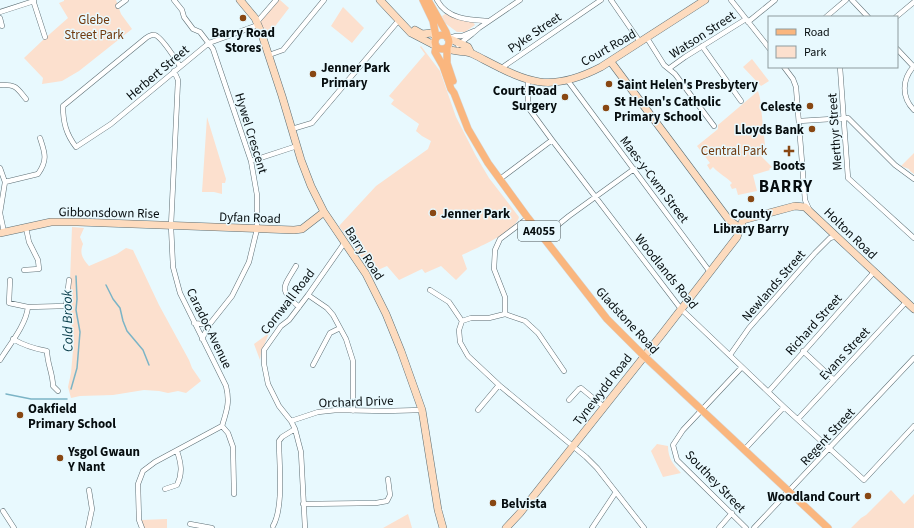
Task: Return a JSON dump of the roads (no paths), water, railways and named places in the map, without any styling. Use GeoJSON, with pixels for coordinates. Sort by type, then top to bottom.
{"type":"FeatureCollection","features":[{"type":"Feature","properties":{"kind":"main road"},"geometry":{"type":"LineString","coordinates":[[424,0],[433,21],[436,46]]}},
{"type":"Feature","properties":{"kind":"main road"},"geometry":{"type":"LineString","coordinates":[[428,0],[446,32],[449,43],[447,48]]}},
{"type":"Feature","properties":{"kind":"main road","name":"Court Road"},"geometry":{"type":"LineString","coordinates":[[436,38],[442,35],[448,38]]}},
{"type":"Feature","properties":{"kind":"main road","name":"Court Road"},"geometry":{"type":"LineString","coordinates":[[436,46],[440,49],[447,48]]}},
{"type":"Feature","properties":{"kind":"main road","name":"Gladstone Road"},"geometry":{"type":"LineString","coordinates":[[436,46],[435,52],[443,66],[451,89],[472,137],[483,156],[528,218],[607,319],[644,356],[828,528]]}},
{"type":"Feature","properties":{"kind":"main road","name":"Gladstone Road"},"geometry":{"type":"LineString","coordinates":[[447,48],[447,63],[455,87],[454,93]]}},
{"type":"Feature","properties":{"kind":"street"},"geometry":{"type":"LineString","coordinates":[[118,6],[126,0]]}},
{"type":"Feature","properties":{"kind":"street"},"geometry":{"type":"LineString","coordinates":[[174,0],[182,10],[184,17],[209,43]]}},
{"type":"Feature","properties":{"kind":"street","name":"Barry Road"},"geometry":{"type":"LineString","coordinates":[[240,0],[257,23],[269,55],[305,172],[324,212],[366,274],[386,314],[422,410],[438,510],[443,528]]}},
{"type":"Feature","properties":{"kind":"street"},"geometry":{"type":"LineString","coordinates":[[257,23],[276,0]]}},
{"type":"Feature","properties":{"kind":"street"},"geometry":{"type":"LineString","coordinates":[[269,55],[283,50],[324,0]]}},
{"type":"Feature","properties":{"kind":"street","name":"Court Road"},"geometry":{"type":"LineString","coordinates":[[380,0],[411,33],[436,46]]}},
{"type":"Feature","properties":{"kind":"street"},"geometry":{"type":"LineString","coordinates":[[437,0],[440,6],[447,12],[460,18],[488,22]]}},
{"type":"Feature","properties":{"kind":"street"},"geometry":{"type":"LineString","coordinates":[[448,38],[462,36],[474,31],[520,0]]}},
{"type":"Feature","properties":{"kind":"street","name":"Pyke Street"},"geometry":{"type":"LineString","coordinates":[[500,69],[601,0]]}},
{"type":"Feature","properties":{"kind":"street"},"geometry":{"type":"LineString","coordinates":[[611,0],[640,42]]}},
{"type":"Feature","properties":{"kind":"street","name":"Court Road"},"geometry":{"type":"LineString","coordinates":[[447,48],[451,51],[471,53],[500,69],[528,80],[540,82],[568,81],[610,62],[705,0]]}},
{"type":"Feature","properties":{"kind":"street"},"geometry":{"type":"LineString","coordinates":[[731,0],[768,47]]}},
{"type":"Feature","properties":{"kind":"street","name":"Watson Street"},"geometry":{"type":"LineString","coordinates":[[670,69],[702,46],[756,16],[776,0]]}},
{"type":"Feature","properties":{"kind":"street"},"geometry":{"type":"LineString","coordinates":[[827,16],[846,0]]}},
{"type":"Feature","properties":{"kind":"street"},"geometry":{"type":"LineString","coordinates":[[852,0],[867,16]]}},
{"type":"Feature","properties":{"kind":"street"},"geometry":{"type":"LineString","coordinates":[[0,12],[33,1],[45,37]]}},
{"type":"Feature","properties":{"kind":"street"},"geometry":{"type":"LineString","coordinates":[[897,16],[914,2]]}},
{"type":"Feature","properties":{"kind":"street"},"geometry":{"type":"LineString","coordinates":[[0,18],[2,26]]}},
{"type":"Feature","properties":{"kind":"street"},"geometry":{"type":"LineString","coordinates":[[292,129],[312,123],[399,20]]}},
{"type":"Feature","properties":{"kind":"street","name":"Herbert Street"},"geometry":{"type":"LineString","coordinates":[[180,66],[157,36],[152,35],[146,38],[63,106],[62,120],[70,140],[76,147],[111,124],[209,43],[257,23]]}},
{"type":"Feature","properties":{"kind":"street","name":"Court Road"},"geometry":{"type":"LineString","coordinates":[[407,28],[422,34],[432,33],[436,38]]}},
{"type":"Feature","properties":{"kind":"street"},"geometry":{"type":"LineString","coordinates":[[455,51],[456,48],[472,35],[474,31]]}},
{"type":"Feature","properties":{"kind":"street","name":"Court Road"},"geometry":{"type":"LineString","coordinates":[[448,38],[468,47],[471,53]]}},
{"type":"Feature","properties":{"kind":"street"},"geometry":{"type":"LineString","coordinates":[[647,38],[664,65],[676,74],[714,126]]}},
{"type":"Feature","properties":{"kind":"street","name":"Hywel Crescent"},"geometry":{"type":"LineString","coordinates":[[202,339],[209,325],[232,296],[249,262],[257,230],[257,195],[251,161],[219,66],[209,43]]}},
{"type":"Feature","properties":{"kind":"street"},"geometry":{"type":"LineString","coordinates":[[702,46],[741,101]]}},
{"type":"Feature","properties":{"kind":"street"},"geometry":{"type":"LineString","coordinates":[[898,50],[914,66],[905,83],[904,93],[906,100],[914,110]]}},
{"type":"Feature","properties":{"kind":"street"},"geometry":{"type":"LineString","coordinates":[[610,62],[729,220],[740,228]]}},
{"type":"Feature","properties":{"kind":"street","name":"Holton Road"},"geometry":{"type":"LineString","coordinates":[[785,68],[793,79],[796,87],[806,200],[809,209],[914,310]]}},
{"type":"Feature","properties":{"kind":"street","name":"Merthyr Street"},"geometry":{"type":"LineString","coordinates":[[840,68],[848,178],[914,238]]}},
{"type":"Feature","properties":{"kind":"street","name":"Caradoc Avenue"},"geometry":{"type":"LineString","coordinates":[[174,71],[178,80],[171,226],[173,267],[180,293],[226,386],[229,396],[229,406],[222,426]]}},
{"type":"Feature","properties":{"kind":"street","name":"Woodlands Road"},"geometry":{"type":"LineString","coordinates":[[528,80],[528,102],[530,110],[681,309],[769,391],[784,407],[864,480],[914,426]]}},
{"type":"Feature","properties":{"kind":"street","name":"Maes-y-Cwm Street"},"geometry":{"type":"LineString","coordinates":[[568,81],[710,272]]}},
{"type":"Feature","properties":{"kind":"street"},"geometry":{"type":"LineString","coordinates":[[0,85],[16,86],[26,99]]}},
{"type":"Feature","properties":{"kind":"street"},"geometry":{"type":"LineString","coordinates":[[799,122],[847,117],[851,119],[894,165],[914,179]]}},
{"type":"Feature","properties":{"kind":"street"},"geometry":{"type":"LineString","coordinates":[[5,182],[38,174],[44,166],[45,154],[40,138]]}},
{"type":"Feature","properties":{"kind":"street"},"geometry":{"type":"LineString","coordinates":[[500,179],[552,140]]}},
{"type":"Feature","properties":{"kind":"street"},"geometry":{"type":"LineString","coordinates":[[251,161],[297,146]]}},
{"type":"Feature","properties":{"kind":"street"},"geometry":{"type":"LineString","coordinates":[[0,168],[5,182],[0,213],[2,233]]}},
{"type":"Feature","properties":{"kind":"street"},"geometry":{"type":"LineString","coordinates":[[544,237],[569,216],[596,198],[634,169]]}},
{"type":"Feature","properties":{"kind":"street","name":"Tynewydd Road"},"geometry":{"type":"LineString","coordinates":[[506,528],[520,513],[573,447],[710,272],[737,236],[743,220],[795,206],[802,206],[809,209]]}},
{"type":"Feature","properties":{"kind":"street","name":"Dyfan Road"},"geometry":{"type":"LineString","coordinates":[[171,226],[257,230],[298,230],[324,212]]}},
{"type":"Feature","properties":{"kind":"street"},"geometry":{"type":"LineString","coordinates":[[505,314],[505,297],[494,268],[494,250],[500,239],[528,218]]}},
{"type":"Feature","properties":{"kind":"street","name":"Gibbonsdown Rise"},"geometry":{"type":"LineString","coordinates":[[2,233],[51,222],[171,226]]}},
{"type":"Feature","properties":{"kind":"street"},"geometry":{"type":"LineString","coordinates":[[24,270],[39,269],[38,260],[29,242],[26,228]]}},
{"type":"Feature","properties":{"kind":"street","name":"Newlands Street"},"geometry":{"type":"LineString","coordinates":[[730,355],[749,328],[815,253],[830,238],[837,236]]}},
{"type":"Feature","properties":{"kind":"street","name":"Cornwall Road"},"geometry":{"type":"LineString","coordinates":[[305,528],[301,452],[295,429],[291,421],[279,406],[268,384],[264,364],[264,350],[281,326],[289,320],[308,295],[345,242]]}},
{"type":"Feature","properties":{"kind":"street"},"geometry":{"type":"LineString","coordinates":[[296,266],[285,286],[285,293],[287,297],[299,307]]}},
{"type":"Feature","properties":{"kind":"street","name":"Richard Street"},"geometry":{"type":"LineString","coordinates":[[769,391],[874,272]]}},
{"type":"Feature","properties":{"kind":"street"},"geometry":{"type":"LineString","coordinates":[[10,280],[9,303],[28,307],[66,306],[69,280]]}},
{"type":"Feature","properties":{"kind":"street"},"geometry":{"type":"LineString","coordinates":[[430,290],[449,302],[462,321]]}},
{"type":"Feature","properties":{"kind":"street"},"geometry":{"type":"LineString","coordinates":[[308,295],[328,308],[334,315],[346,339],[353,361],[354,411]]}},
{"type":"Feature","properties":{"kind":"street","name":"Evans Street"},"geometry":{"type":"LineString","coordinates":[[798,419],[906,302]]}},
{"type":"Feature","properties":{"kind":"street"},"geometry":{"type":"LineString","coordinates":[[0,360],[27,313],[28,307]]}},
{"type":"Feature","properties":{"kind":"street"},"geometry":{"type":"LineString","coordinates":[[462,321],[471,318],[489,318],[505,314],[525,321],[538,333],[564,371]]}},
{"type":"Feature","properties":{"kind":"street"},"geometry":{"type":"LineString","coordinates":[[462,321],[459,330],[460,342],[468,356],[499,386],[597,468],[644,528]]}},
{"type":"Feature","properties":{"kind":"street"},"geometry":{"type":"LineString","coordinates":[[194,322],[209,325]]}},
{"type":"Feature","properties":{"kind":"street"},"geometry":{"type":"LineString","coordinates":[[313,365],[330,333],[340,328]]}},
{"type":"Feature","properties":{"kind":"street"},"geometry":{"type":"LineString","coordinates":[[13,339],[37,349],[47,350],[47,360],[53,377],[53,386],[58,391]]}},
{"type":"Feature","properties":{"kind":"street"},"geometry":{"type":"LineString","coordinates":[[803,351],[834,380]]}},
{"type":"Feature","properties":{"kind":"street","name":"Regent Street"},"geometry":{"type":"LineString","coordinates":[[754,528],[914,358]]}},
{"type":"Feature","properties":{"kind":"street"},"geometry":{"type":"LineString","coordinates":[[701,409],[742,367]]}},
{"type":"Feature","properties":{"kind":"street"},"geometry":{"type":"LineString","coordinates":[[478,410],[499,386]]}},
{"type":"Feature","properties":{"kind":"street"},"geometry":{"type":"LineString","coordinates":[[569,400],[579,388],[581,388],[604,407]]}},
{"type":"Feature","properties":{"kind":"street"},"geometry":{"type":"LineString","coordinates":[[744,450],[784,407]]}},
{"type":"Feature","properties":{"kind":"street","name":"Southey Street"},"geometry":{"type":"LineString","coordinates":[[701,409],[683,430],[673,445],[677,460],[746,528]]}},
{"type":"Feature","properties":{"kind":"street","name":"Orchard Drive"},"geometry":{"type":"LineString","coordinates":[[291,421],[318,412],[422,410]]}},
{"type":"Feature","properties":{"kind":"street"},"geometry":{"type":"LineString","coordinates":[[142,528],[139,520],[138,484],[143,471],[155,462],[222,426],[228,433],[233,447],[234,494]]}},
{"type":"Feature","properties":{"kind":"street"},"geometry":{"type":"LineString","coordinates":[[273,526],[277,519],[280,498],[279,441],[282,437],[295,429]]}},
{"type":"Feature","properties":{"kind":"street"},"geometry":{"type":"LineString","coordinates":[[165,489],[177,485],[180,478],[181,466],[177,451]]}},
{"type":"Feature","properties":{"kind":"street"},"geometry":{"type":"LineString","coordinates":[[303,504],[376,503],[387,500],[390,495],[388,479]]}},
{"type":"Feature","properties":{"kind":"street"},"geometry":{"type":"LineString","coordinates":[[88,528],[92,509],[89,490]]}},
{"type":"Feature","properties":{"kind":"street"},"geometry":{"type":"LineString","coordinates":[[592,528],[616,492]]}},
{"type":"Feature","properties":{"kind":"street"},"geometry":{"type":"LineString","coordinates":[[3,511],[14,528]]}},
{"type":"Feature","properties":{"kind":"street"},"geometry":{"type":"LineString","coordinates":[[719,528],[732,513]]}},
{"type":"Feature","properties":{"kind":"street"},"geometry":{"type":"LineString","coordinates":[[190,524],[212,528]]}},
{"type":"Feature","properties":{"kind":"waterway","name":"Cold Brook"},"geometry":{"type":"LineString","coordinates":[[71,389],[77,368],[80,332],[76,310],[76,276]]}},
{"type":"Feature","properties":{"kind":"waterway"},"geometry":{"type":"LineString","coordinates":[[106,285],[113,299],[120,308],[127,331],[143,350],[149,365]]}},
{"type":"Feature","properties":{"kind":"waterway","name":"Cold Brook"},"geometry":{"type":"LineString","coordinates":[[6,394],[31,399],[67,399]]}},
{"type":"Feature","properties":{"kind":"place","name":"Barry Road Stores"},"geometry":{"type":"Point","coordinates":[243,18]}},
{"type":"Feature","properties":{"kind":"place","name":"Jenner Park Primary"},"geometry":{"type":"Point","coordinates":[313,74]}},
{"type":"Feature","properties":{"kind":"place","name":"Saint Helen's Presbytery"},"geometry":{"type":"Point","coordinates":[609,84]}},
{"type":"Feature","properties":{"kind":"place","name":"Court Road Surgery"},"geometry":{"type":"Point","coordinates":[565,97]}},
{"type":"Feature","properties":{"kind":"place","name":"Celeste"},"geometry":{"type":"Point","coordinates":[810,106]}},
{"type":"Feature","properties":{"kind":"place","name":"St Helen's Catholic Primary School"},"geometry":{"type":"Point","coordinates":[606,108]}},
{"type":"Feature","properties":{"kind":"place","name":"Lloyds Bank"},"geometry":{"type":"Point","coordinates":[812,129]}},
{"type":"Feature","properties":{"kind":"place","name":"Boots"},"geometry":{"type":"Point","coordinates":[789,151]}},
{"type":"Feature","properties":{"kind":"place","name":"County Library Barry"},"geometry":{"type":"Point","coordinates":[751,199]}},
{"type":"Feature","properties":{"kind":"place","name":"Jenner Park"},"geometry":{"type":"Point","coordinates":[433,213]}},
{"type":"Feature","properties":{"kind":"place","name":"Oakfield Primary School"},"geometry":{"type":"Point","coordinates":[20,415]}},
{"type":"Feature","properties":{"kind":"place","name":"Ysgol Gwaun Y Nant"},"geometry":{"type":"Point","coordinates":[60,458]}},
{"type":"Feature","properties":{"kind":"place","name":"Woodland Court"},"geometry":{"type":"Point","coordinates":[868,496]}},
{"type":"Feature","properties":{"kind":"place","name":"Belvista"},"geometry":{"type":"Point","coordinates":[493,503]}},
{"type":"Feature","properties":{"kind":"district","name":"BARRY"},"geometry":{"type":"Point","coordinates":[786,186]}},
{"type":"Feature","properties":{"kind":"park label","name":"Glebe Street Park"},"geometry":{"type":"Point","coordinates":[94,26]}},
{"type":"Feature","properties":{"kind":"park label","name":"Central Park"},"geometry":{"type":"Point","coordinates":[734,150]}}]}
